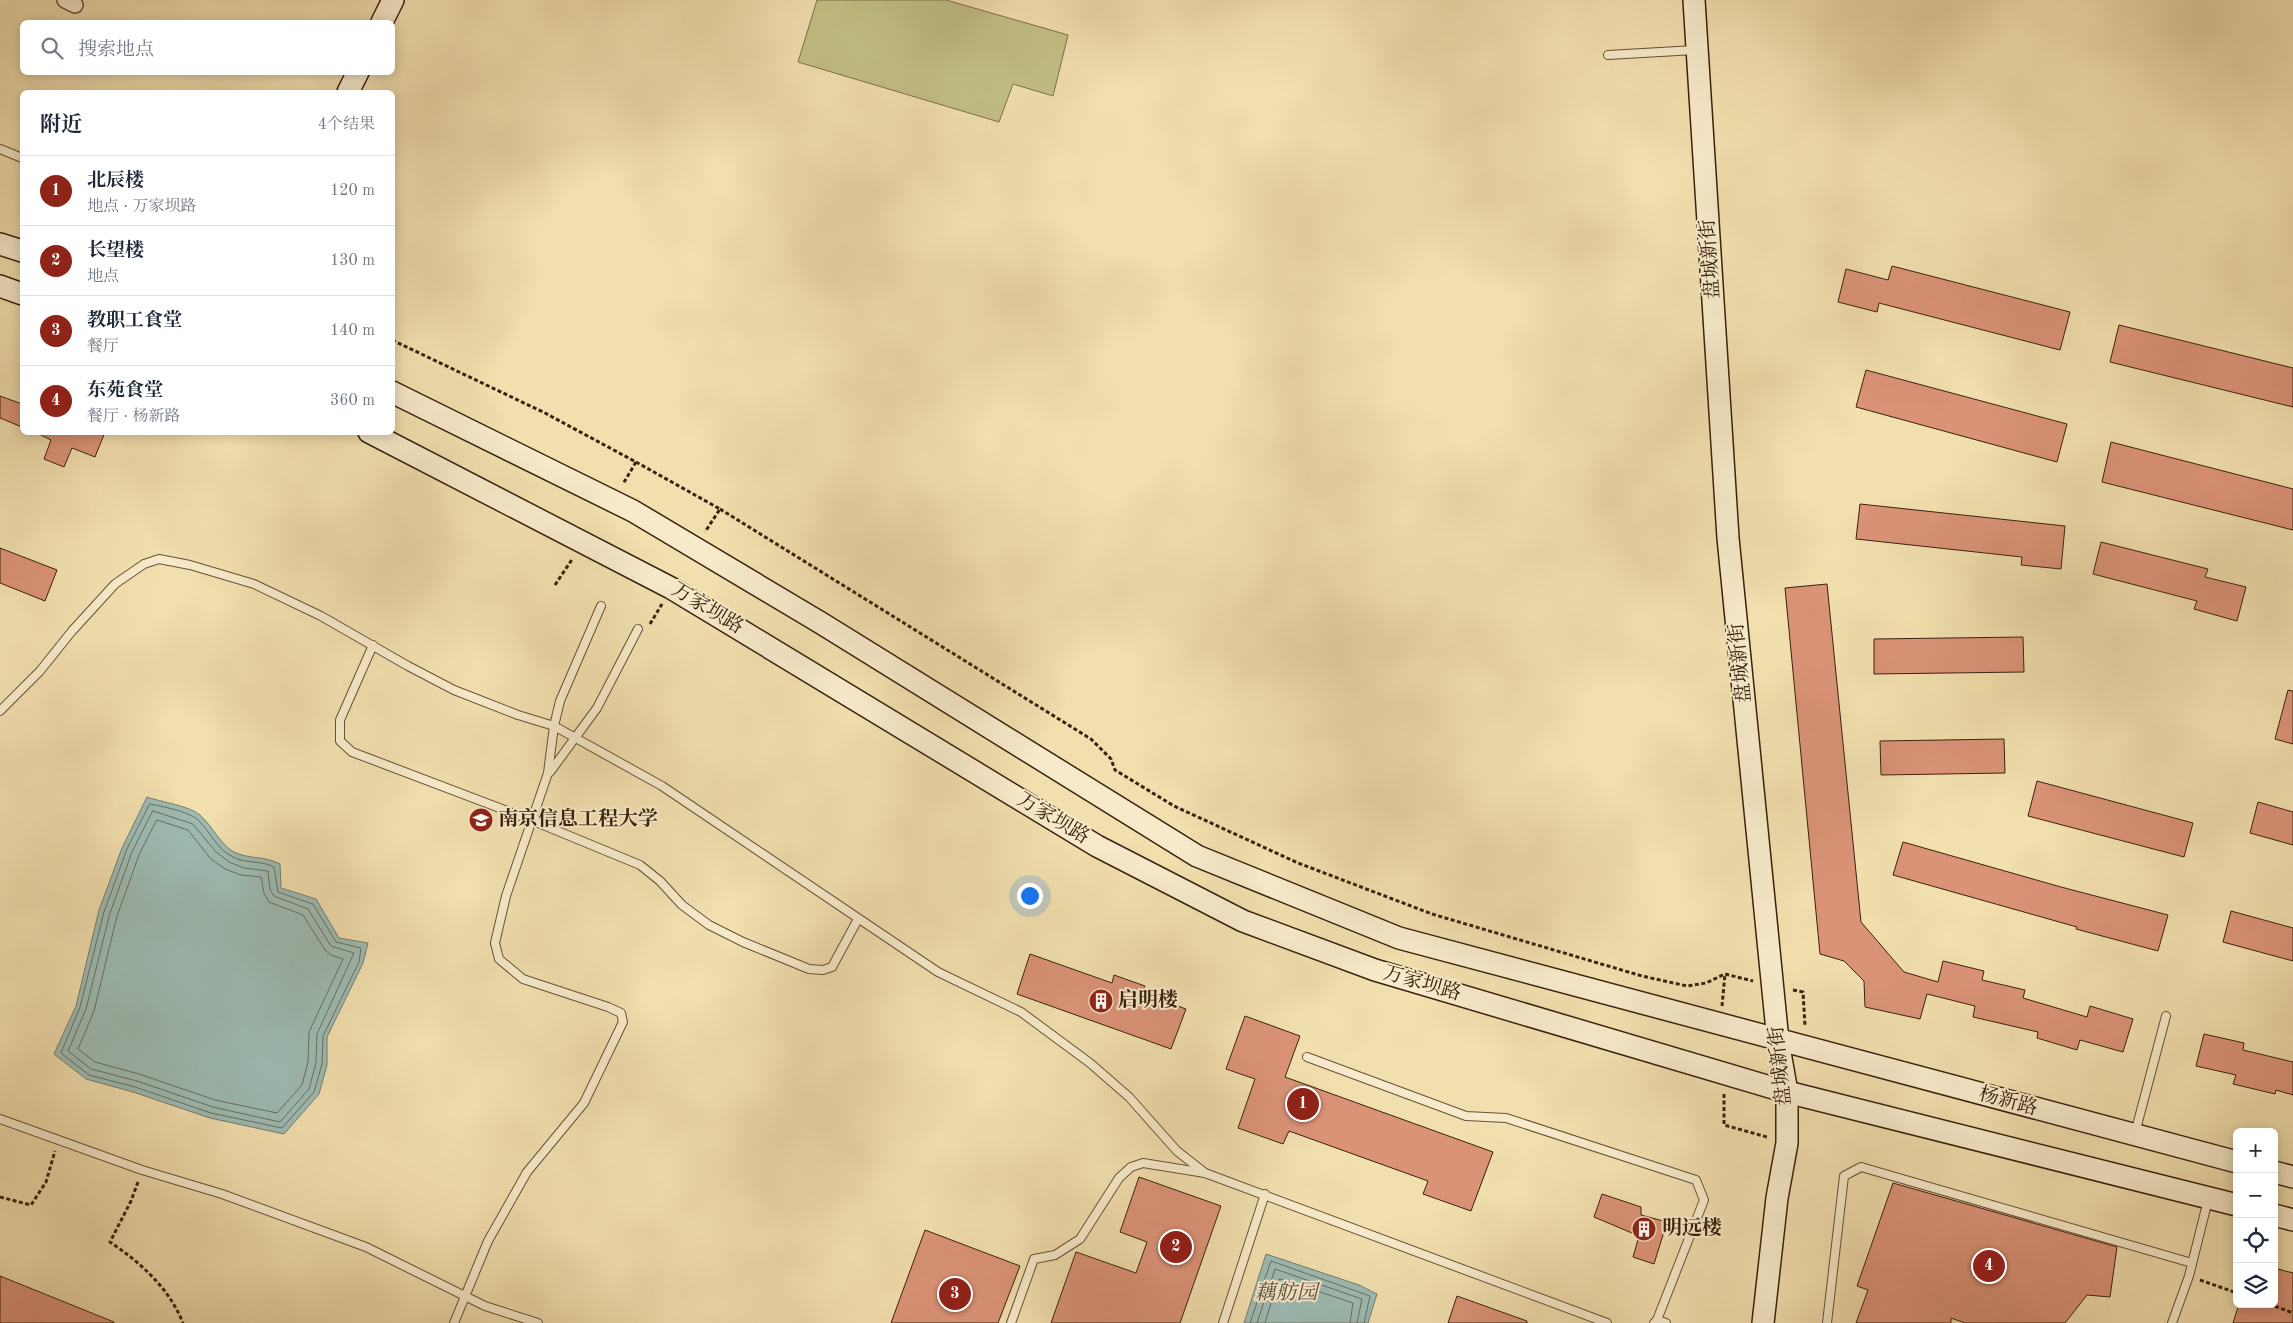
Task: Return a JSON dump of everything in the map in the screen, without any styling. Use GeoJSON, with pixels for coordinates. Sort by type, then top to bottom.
{"type":"FeatureCollection","features":[{"type":"Feature","properties":{"kind":"main road"},"geometry":{"type":"LineString","coordinates":[[383,20],[393,0]]}},
{"type":"Feature","properties":{"kind":"main road","name":"盘城新街"},"geometry":{"type":"LineString","coordinates":[[1694,0],[1728,538],[1778,1041],[1787,1092],[1787,1143],[1777,1198],[1763,1323]]}},
{"type":"Feature","properties":{"kind":"main road"},"geometry":{"type":"LineString","coordinates":[[349,90],[356,75]]}},
{"type":"Feature","properties":{"kind":"main road"},"geometry":{"type":"LineString","coordinates":[[0,244],[20,250]]}},
{"type":"Feature","properties":{"kind":"main road"},"geometry":{"type":"LineString","coordinates":[[0,286],[20,293]]}},
{"type":"Feature","properties":{"kind":"main road","name":"万家坝路"},"geometry":{"type":"LineString","coordinates":[[395,393],[633,511],[821,623],[1197,856],[1399,938],[1778,1041]]}},
{"type":"Feature","properties":{"kind":"main road","name":"万家坝路"},"geometry":{"type":"LineString","coordinates":[[375,435],[671,588],[1097,846],[1243,921],[1375,970],[1787,1092]]}},
{"type":"Feature","properties":{"kind":"main road","name":"杨新路"},"geometry":{"type":"LineString","coordinates":[[1778,1041],[2233,1161]]}},
{"type":"Feature","properties":{"kind":"main road"},"geometry":{"type":"LineString","coordinates":[[1787,1092],[2233,1204]]}},
{"type":"Feature","properties":{"kind":"main road"},"geometry":{"type":"LineString","coordinates":[[2277,1173],[2293,1178]]}},
{"type":"Feature","properties":{"kind":"main road"},"geometry":{"type":"LineString","coordinates":[[2278,1216],[2293,1220]]}},
{"type":"Feature","properties":{"kind":"lane"},"geometry":{"type":"LineString","coordinates":[[1608,55],[1697,50]]}},
{"type":"Feature","properties":{"kind":"lane"},"geometry":{"type":"LineString","coordinates":[[0,149],[20,157]]}},
{"type":"Feature","properties":{"kind":"lane"},"geometry":{"type":"LineString","coordinates":[[0,711],[40,670],[72,631],[115,584],[144,564],[159,559],[254,584],[321,616],[454,690],[518,715],[554,726],[576,736],[662,786],[938,972],[1021,1012],[1083,1057],[1129,1097],[1177,1151],[1205,1173]]}},
{"type":"Feature","properties":{"kind":"lane"},"geometry":{"type":"LineString","coordinates":[[454,1323],[493,1232],[527,1172],[584,1103],[623,1022],[621,1013],[523,978],[499,959],[495,943],[498,922],[548,773],[554,726],[560,701],[602,606]]}},
{"type":"Feature","properties":{"kind":"lane"},"geometry":{"type":"LineString","coordinates":[[548,773],[597,708],[638,629]]}},
{"type":"Feature","properties":{"kind":"lane"},"geometry":{"type":"LineString","coordinates":[[373,645],[340,720],[340,741],[352,752],[531,820],[640,865],[660,881],[682,905],[709,925],[743,942],[809,969],[823,970],[832,967],[858,918]]}},
{"type":"Feature","properties":{"kind":"lane"},"geometry":{"type":"LineString","coordinates":[[2134,1135],[2166,1016]]}},
{"type":"Feature","properties":{"kind":"lane"},"geometry":{"type":"LineString","coordinates":[[1307,1057],[1466,1116],[1506,1118],[1696,1180],[1704,1200],[1656,1322],[1666,1323]]}},
{"type":"Feature","properties":{"kind":"lane"},"geometry":{"type":"LineString","coordinates":[[0,1120],[142,1170],[222,1194],[366,1247],[485,1306],[538,1323]]}},
{"type":"Feature","properties":{"kind":"lane"},"geometry":{"type":"LineString","coordinates":[[1011,1323],[1034,1259],[1055,1255],[1080,1238],[1119,1178],[1131,1167],[1143,1163],[1205,1173],[1607,1323]]}},
{"type":"Feature","properties":{"kind":"lane"},"geometry":{"type":"LineString","coordinates":[[1827,1323],[1844,1176],[1861,1167],[2192,1263]]}},
{"type":"Feature","properties":{"kind":"lane"},"geometry":{"type":"LineString","coordinates":[[1223,1323],[1265,1194]]}},
{"type":"Feature","properties":{"kind":"lane"},"geometry":{"type":"LineString","coordinates":[[2172,1323],[2189,1276],[2209,1198]]}},
{"type":"Feature","properties":{"kind":"path"},"geometry":{"type":"LineString","coordinates":[[720,509],[1091,739],[1111,759],[1115,770],[1183,810],[1298,863],[1432,914],[1642,976],[1687,986],[1706,984],[1725,974]]}},
{"type":"Feature","properties":{"kind":"path"},"geometry":{"type":"LineString","coordinates":[[0,1197],[31,1205],[46,1182],[57,1141]]}},
{"type":"Feature","properties":{"kind":"path"},"geometry":{"type":"LineString","coordinates":[[142,1170],[131,1201],[110,1242],[161,1285],[177,1308],[183,1323]]}},
{"type":"Feature","properties":{"kind":"path"},"geometry":{"type":"LineString","coordinates":[[2189,1276],[2233,1292]]}},
{"type":"Feature","properties":{"kind":"path"},"geometry":{"type":"LineString","coordinates":[[2278,1307],[2293,1313]]}},
{"type":"Feature","properties":{"kind":"shaded area"},"geometry":{"type":"Polygon","coordinates":[[[817,0],[946,0],[1068,35],[1053,96],[1013,84],[999,122],[798,62],[817,0]]]}},
{"type":"Feature","properties":{"kind":"water"},"geometry":{"type":"Polygon","coordinates":[[[147,797],[183,807],[201,816],[232,851],[244,856],[268,859],[280,864],[281,888],[316,899],[339,938],[368,943],[363,963],[327,1037],[327,1065],[319,1094],[284,1134],[210,1118],[133,1092],[86,1079],[54,1054],[76,1006],[99,910],[122,848],[147,797]]]}},
{"type":"Feature","properties":{"kind":"water","name":"藕舫园"},"geometry":{"type":"Polygon","coordinates":[[[1266,1254],[1359,1285],[1377,1294],[1368,1323],[1244,1323],[1266,1254]]]}},
{"type":"Feature","properties":{"kind":"building"},"geometry":{"type":"Polygon","coordinates":[[[1892,266],[2070,312],[2060,350],[1879,303],[1877,312],[1838,302],[1846,269],[1888,280],[1892,266]]]}},
{"type":"Feature","properties":{"kind":"building"},"geometry":{"type":"Polygon","coordinates":[[[2119,325],[2293,368],[2293,407],[2110,362],[2119,325]]]}},
{"type":"Feature","properties":{"kind":"building"},"geometry":{"type":"Polygon","coordinates":[[[1866,370],[2067,424],[2057,462],[1856,407],[1866,370]]]}},
{"type":"Feature","properties":{"kind":"building"},"geometry":{"type":"Polygon","coordinates":[[[0,396],[20,403],[20,426],[0,418],[0,396]]]}},
{"type":"Feature","properties":{"kind":"building"},"geometry":{"type":"Polygon","coordinates":[[[41,435],[104,435],[95,457],[72,448],[64,467],[44,459],[51,440],[41,435]]]}},
{"type":"Feature","properties":{"kind":"building"},"geometry":{"type":"Polygon","coordinates":[[[2111,442],[2293,489],[2293,530],[2102,482],[2111,442]]]}},
{"type":"Feature","properties":{"kind":"building"},"geometry":{"type":"Polygon","coordinates":[[[1860,504],[2065,526],[2061,569],[2021,565],[2022,557],[1856,539],[1860,504]]]}},
{"type":"Feature","properties":{"kind":"building"},"geometry":{"type":"Polygon","coordinates":[[[2101,542],[2208,569],[2205,577],[2246,587],[2237,621],[2194,609],[2197,601],[2093,574],[2101,542]]]}},
{"type":"Feature","properties":{"kind":"building"},"geometry":{"type":"Polygon","coordinates":[[[0,548],[57,570],[45,601],[0,583],[0,548]]]}},
{"type":"Feature","properties":{"kind":"building"},"geometry":{"type":"Polygon","coordinates":[[[1827,584],[1861,922],[1904,972],[1938,982],[1943,961],[1984,971],[1982,980],[2025,990],[2023,998],[2087,1017],[2090,1006],[2133,1019],[2123,1052],[2080,1040],[2077,1050],[2037,1038],[2038,1032],[1973,1017],[1975,1006],[1927,994],[1920,1019],[1865,1007],[1864,981],[1844,961],[1820,954],[1785,588],[1827,584]]]}},
{"type":"Feature","properties":{"kind":"building"},"geometry":{"type":"Polygon","coordinates":[[[2023,637],[2024,672],[1874,674],[1874,639],[2023,637]]]}},
{"type":"Feature","properties":{"kind":"building"},"geometry":{"type":"Polygon","coordinates":[[[2288,690],[2293,691],[2293,744],[2275,739],[2288,690]]]}},
{"type":"Feature","properties":{"kind":"building"},"geometry":{"type":"Polygon","coordinates":[[[2004,739],[2005,773],[1881,775],[1880,741],[2004,739]]]}},
{"type":"Feature","properties":{"kind":"building"},"geometry":{"type":"Polygon","coordinates":[[[2037,781],[2193,823],[2184,857],[2028,816],[2037,781]]]}},
{"type":"Feature","properties":{"kind":"building"},"geometry":{"type":"Polygon","coordinates":[[[2258,802],[2293,812],[2293,845],[2250,833],[2258,802]]]}},
{"type":"Feature","properties":{"kind":"building"},"geometry":{"type":"Polygon","coordinates":[[[1903,842],[2168,915],[2158,951],[1893,875],[1903,842]]]}},
{"type":"Feature","properties":{"kind":"building"},"geometry":{"type":"Polygon","coordinates":[[[2231,911],[2293,928],[2293,961],[2223,942],[2231,911]]]}},
{"type":"Feature","properties":{"kind":"building","name":"启明楼"},"geometry":{"type":"Polygon","coordinates":[[[1030,954],[1112,983],[1114,975],[1145,986],[1142,993],[1186,1009],[1171,1049],[1017,994],[1030,954]]]}},
{"type":"Feature","properties":{"kind":"building"},"geometry":{"type":"Polygon","coordinates":[[[1245,1016],[1300,1036],[1285,1077],[1493,1152],[1471,1211],[1423,1194],[1428,1181],[1289,1131],[1283,1144],[1238,1128],[1255,1079],[1226,1069],[1245,1016]]]}},
{"type":"Feature","properties":{"kind":"building"},"geometry":{"type":"Polygon","coordinates":[[[2204,1034],[2244,1043],[2243,1050],[2293,1062],[2293,1095],[2276,1090],[2275,1094],[2233,1084],[2236,1075],[2196,1066],[2204,1034]]]}},
{"type":"Feature","properties":{"kind":"building"},"geometry":{"type":"Polygon","coordinates":[[[1139,1177],[1221,1206],[1180,1323],[1051,1323],[1076,1252],[1136,1273],[1147,1242],[1120,1232],[1139,1177]]]}},
{"type":"Feature","properties":{"kind":"building"},"geometry":{"type":"Polygon","coordinates":[[[1893,1183],[2117,1247],[2110,1297],[2087,1295],[2065,1323],[1965,1323],[1951,1318],[1951,1323],[1856,1323],[1868,1290],[1857,1286],[1893,1183]]]}},
{"type":"Feature","properties":{"kind":"building","name":"明远楼"},"geometry":{"type":"Polygon","coordinates":[[[1602,1194],[1641,1207],[1641,1215],[1667,1222],[1654,1264],[1633,1257],[1639,1236],[1594,1217],[1602,1194]]]}},
{"type":"Feature","properties":{"kind":"building"},"geometry":{"type":"Polygon","coordinates":[[[925,1230],[1020,1266],[998,1323],[891,1323],[925,1230]]]}},
{"type":"Feature","properties":{"kind":"building"},"geometry":{"type":"Polygon","coordinates":[[[2278,1269],[2293,1273],[2293,1323],[2233,1323],[2238,1308],[2278,1308],[2278,1269]]]}},
{"type":"Feature","properties":{"kind":"building"},"geometry":{"type":"Polygon","coordinates":[[[0,1276],[114,1322],[114,1323],[0,1323],[0,1276]]]}},
{"type":"Feature","properties":{"kind":"building"},"geometry":{"type":"Polygon","coordinates":[[[1457,1296],[1527,1321],[1527,1323],[1448,1323],[1457,1296]]]}},
{"type":"Feature","properties":{"kind":"place","name":"南京信息工程大学"},"geometry":{"type":"Point","coordinates":[481,820]}},
{"type":"Feature","properties":{"kind":"place","name":"启明楼"},"geometry":{"type":"Point","coordinates":[1101,1001]}},
{"type":"Feature","properties":{"kind":"place","name":"北辰楼"},"geometry":{"type":"Point","coordinates":[1303,1104]}},
{"type":"Feature","properties":{"kind":"place","name":"明远楼"},"geometry":{"type":"Point","coordinates":[1644,1229]}},
{"type":"Feature","properties":{"kind":"place","name":"长望楼"},"geometry":{"type":"Point","coordinates":[1176,1247]}},
{"type":"Feature","properties":{"kind":"place","name":"东苑食堂"},"geometry":{"type":"Point","coordinates":[1989,1266]}},
{"type":"Feature","properties":{"kind":"place","name":"教职工食堂"},"geometry":{"type":"Point","coordinates":[955,1294]}}]}
